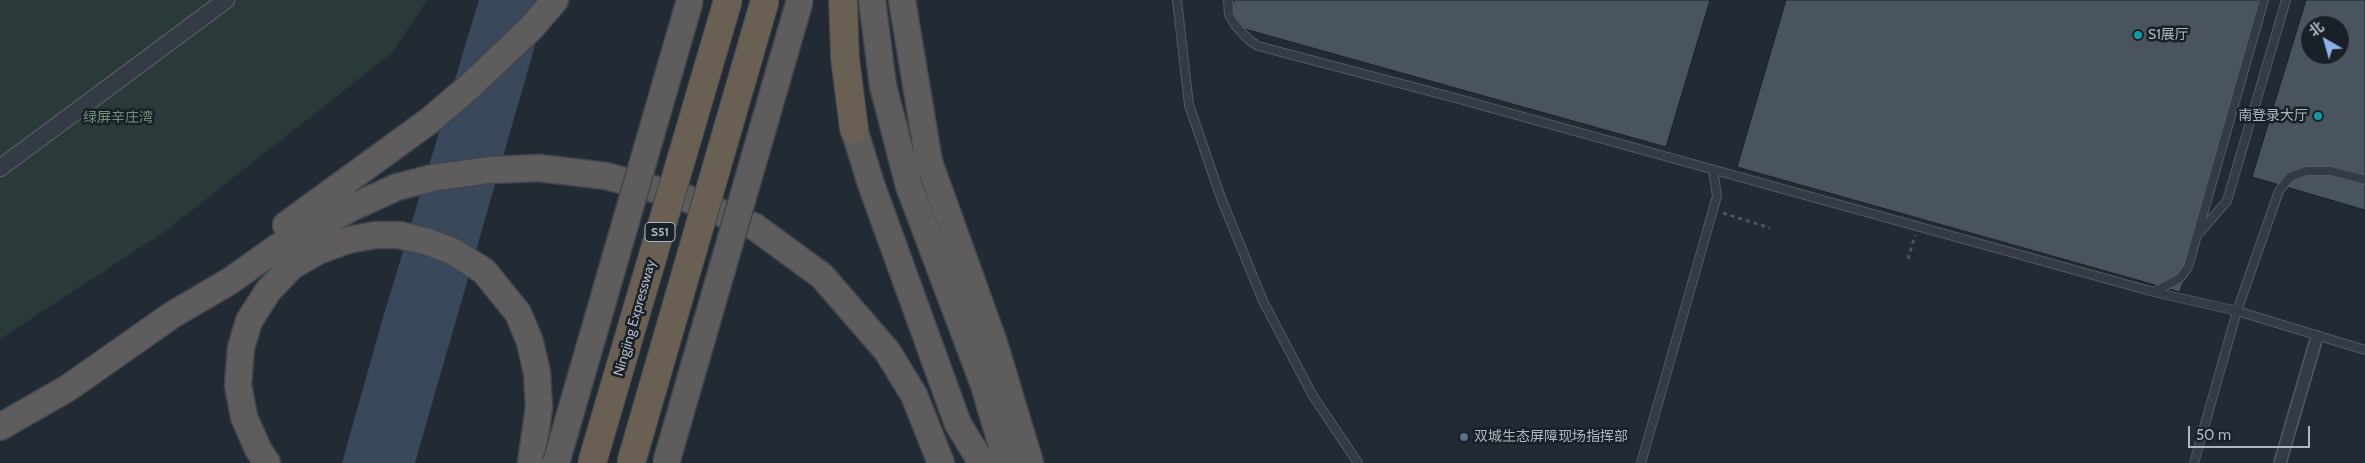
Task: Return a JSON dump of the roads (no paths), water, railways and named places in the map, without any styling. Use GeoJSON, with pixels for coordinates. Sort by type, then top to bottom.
{"type":"FeatureCollection","features":[{"type":"Feature","properties":{"kind":"highway"},"geometry":{"type":"LineString","coordinates":[[0,427],[68,388],[172,314],[234,262],[429,121],[470,87],[531,28],[555,0]]}},
{"type":"Feature","properties":{"kind":"highway"},"geometry":{"type":"LineString","coordinates":[[556,463],[690,0]]}},
{"type":"Feature","properties":{"kind":"highway","name":"Ningjing Expressway"},"geometry":{"type":"LineString","coordinates":[[592,463],[728,0]]}},
{"type":"Feature","properties":{"kind":"highway","name":"S51"},"geometry":{"type":"LineString","coordinates":[[631,463],[765,0]]}},
{"type":"Feature","properties":{"kind":"highway"},"geometry":{"type":"LineString","coordinates":[[666,463],[800,0]]}},
{"type":"Feature","properties":{"kind":"highway"},"geometry":{"type":"LineString","coordinates":[[843,0],[845,58],[854,129],[871,184],[958,424],[982,463]]}},
{"type":"Feature","properties":{"kind":"highway"},"geometry":{"type":"LineString","coordinates":[[872,0],[883,86],[909,186],[984,385],[1007,463]]}},
{"type":"Feature","properties":{"kind":"highway"},"geometry":{"type":"LineString","coordinates":[[902,0],[929,162],[994,343],[1030,463]]}},
{"type":"Feature","properties":{"kind":"highway"},"geometry":{"type":"LineString","coordinates":[[172,314],[230,281],[278,247],[318,224],[397,187],[471,172],[539,168],[606,176],[683,197],[755,227],[822,276],[887,351],[914,395],[941,463]]}},
{"type":"Feature","properties":{"kind":"highway"},"geometry":{"type":"LineString","coordinates":[[267,463],[258,449],[244,417],[238,385],[240,348],[249,321],[268,291],[298,262],[318,251],[348,240],[375,235],[391,235],[426,241],[452,251],[484,272],[518,314],[530,342],[537,373],[539,407],[532,463]]}},
{"type":"Feature","properties":{"kind":"street"},"geometry":{"type":"LineString","coordinates":[[0,168],[226,0]]}},
{"type":"Feature","properties":{"kind":"street"},"geometry":{"type":"LineString","coordinates":[[2280,463],[2317,337]]}},
{"type":"Feature","properties":{"kind":"lane"},"geometry":{"type":"LineString","coordinates":[[1177,0],[1189,105],[1221,198],[1263,301],[1314,396],[1358,463]]}},
{"type":"Feature","properties":{"kind":"lane"},"geometry":{"type":"LineString","coordinates":[[1228,0],[1229,15],[1235,25],[1249,40],[1258,46],[1459,99],[2154,292],[2236,311],[2365,350]]}},
{"type":"Feature","properties":{"kind":"lane"},"geometry":{"type":"LineString","coordinates":[[2154,292],[2180,278],[2188,267],[2264,0]]}},
{"type":"Feature","properties":{"kind":"lane"},"geometry":{"type":"LineString","coordinates":[[2197,237],[2227,201],[2286,0]]}},
{"type":"Feature","properties":{"kind":"lane"},"geometry":{"type":"LineString","coordinates":[[1641,463],[1717,196],[1713,170]]}},
{"type":"Feature","properties":{"kind":"lane"},"geometry":{"type":"LineString","coordinates":[[2194,463],[2236,311],[2279,191],[2290,177],[2306,170],[2331,171],[2365,180]]}},
{"type":"Feature","properties":{"kind":"water"},"geometry":{"type":"Polygon","coordinates":[[[479,0],[548,0],[415,463],[342,463],[384,314],[479,0]]]}},
{"type":"Feature","properties":{"kind":"place","name":"S1展厅"},"geometry":{"type":"Point","coordinates":[2138,35]}},
{"type":"Feature","properties":{"kind":"place","name":"南登录大厅"},"geometry":{"type":"Point","coordinates":[2318,116]}},
{"type":"Feature","properties":{"kind":"place","name":"双城生态屏障现场指挥部"},"geometry":{"type":"Point","coordinates":[1464,437]}},
{"type":"Feature","properties":{"kind":"park label","name":"绿屏辛庄湾"},"geometry":{"type":"Point","coordinates":[118,118]}}]}
